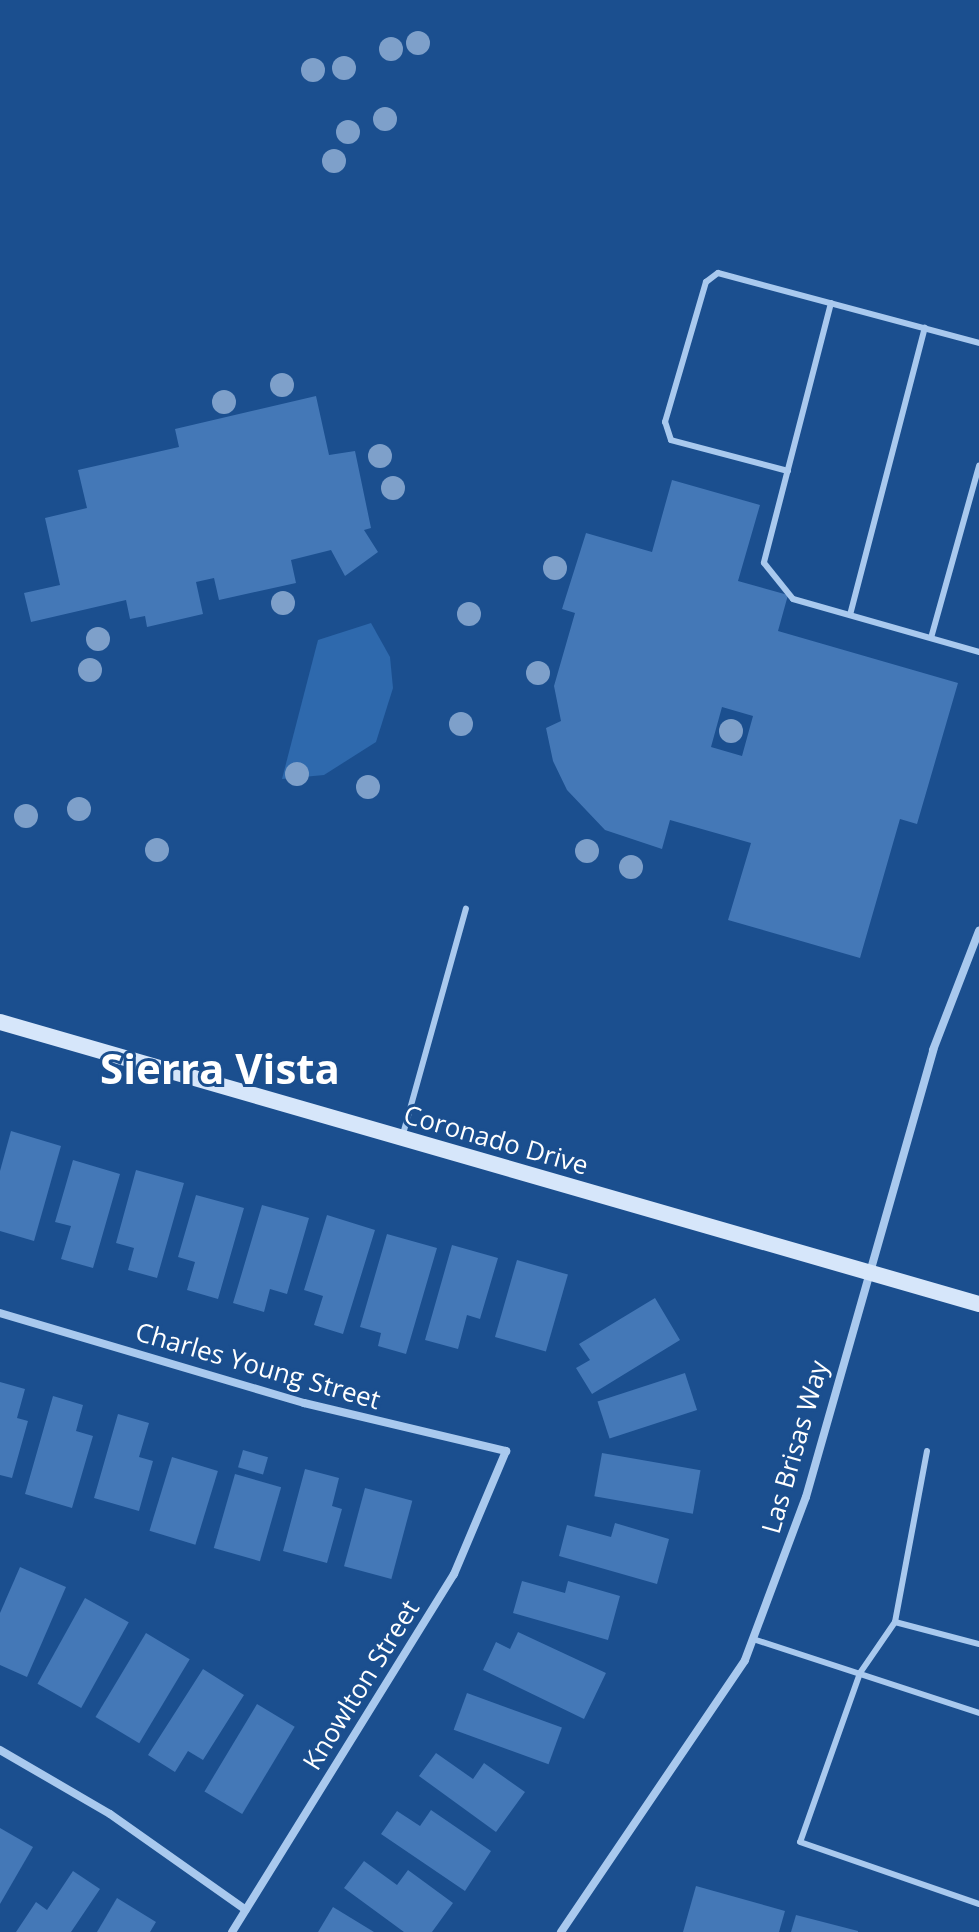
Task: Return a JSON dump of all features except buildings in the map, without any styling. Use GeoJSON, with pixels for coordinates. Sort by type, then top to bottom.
{"type":"FeatureCollection","features":[{"type":"Feature","properties":{"kind":"street","name":"Las Brisas Way"},"geometry":{"type":"LineString","coordinates":[[561,1932],[753,1639],[806,1497],[866,1271],[933,1050],[979,931]]}},
{"type":"Feature","properties":{"kind":"street","name":"Coronado Drive"},"geometry":{"type":"LineString","coordinates":[[0,1022],[979,1304]]}},
{"type":"Feature","properties":{"kind":"street","name":"Charles Young Street"},"geometry":{"type":"LineString","coordinates":[[0,1313],[304,1403],[506,1451]]}},
{"type":"Feature","properties":{"kind":"street","name":"Knowlton Street"},"geometry":{"type":"LineString","coordinates":[[232,1932],[454,1574],[506,1451]]}},
{"type":"Feature","properties":{"kind":"street"},"geometry":{"type":"LineString","coordinates":[[0,1750],[110,1814],[246,1910]]}},
{"type":"Feature","properties":{"kind":"lane"},"geometry":{"type":"LineString","coordinates":[[788,471],[671,440],[665,422],[706,282],[718,273],[979,343]]}},
{"type":"Feature","properties":{"kind":"lane"},"geometry":{"type":"LineString","coordinates":[[831,303],[764,563],[793,599],[979,652]]}},
{"type":"Feature","properties":{"kind":"lane"},"geometry":{"type":"LineString","coordinates":[[850,615],[925,328]]}},
{"type":"Feature","properties":{"kind":"lane"},"geometry":{"type":"LineString","coordinates":[[931,638],[979,466]]}},
{"type":"Feature","properties":{"kind":"lane"},"geometry":{"type":"LineString","coordinates":[[402,1138],[466,909]]}},
{"type":"Feature","properties":{"kind":"lane"},"geometry":{"type":"LineString","coordinates":[[927,1451],[895,1622],[860,1673],[800,1842],[979,1904]]}},
{"type":"Feature","properties":{"kind":"lane"},"geometry":{"type":"LineString","coordinates":[[895,1622],[979,1644]]}},
{"type":"Feature","properties":{"kind":"lane"},"geometry":{"type":"LineString","coordinates":[[753,1639],[979,1713]]}},
{"type":"Feature","properties":{"kind":"shaded area"},"geometry":{"type":"Polygon","coordinates":[[[371,623],[390,657],[393,688],[376,742],[324,775],[282,779],[318,640],[371,623]]]}},
{"type":"Feature","properties":{"kind":"district","name":"Sierra Vista"},"geometry":{"type":"Point","coordinates":[220,1068]}}]}
